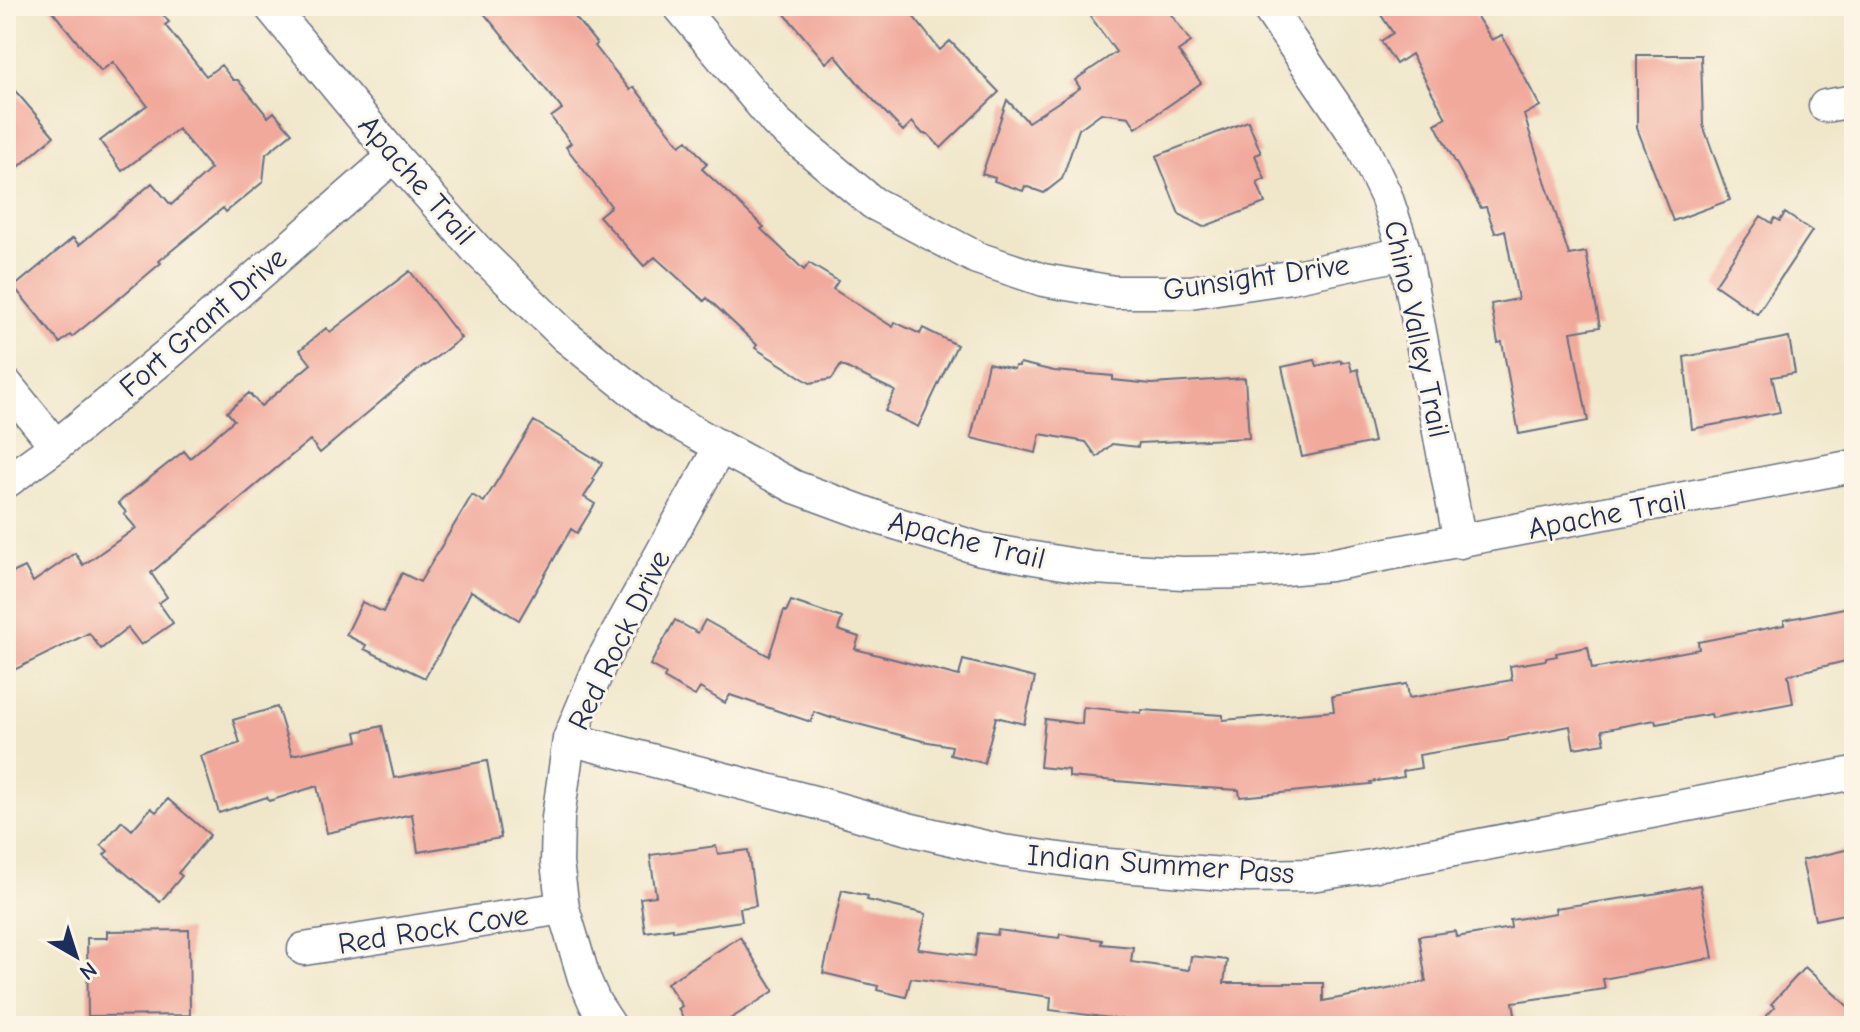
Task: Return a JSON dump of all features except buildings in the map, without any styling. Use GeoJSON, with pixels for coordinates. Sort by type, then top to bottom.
{"type":"FeatureCollection","features":[{"type":"Feature","properties":{"kind":"street","name":"Apache Trail"},"geometry":{"type":"LineString","coordinates":[[270,6],[394,156],[476,249],[565,336],[662,414],[795,487],[882,519],[981,549],[1093,568],[1183,573],[1253,572],[1330,565],[1854,466]]}},
{"type":"Feature","properties":{"kind":"street","name":"Gunsight Drive"},"geometry":{"type":"LineString","coordinates":[[679,6],[776,122],[873,203],[977,258],[1043,280],[1114,292],[1190,292],[1291,277],[1405,253]]}},
{"type":"Feature","properties":{"kind":"street","name":"Chino Valley Trail"},"geometry":{"type":"LineString","coordinates":[[1267,6],[1360,142],[1386,196],[1405,253],[1460,542]]}},
{"type":"Feature","properties":{"kind":"street","name":"Fort Grant Drive"},"geometry":{"type":"LineString","coordinates":[[6,482],[56,446],[168,354],[394,156]]}},
{"type":"Feature","properties":{"kind":"street"},"geometry":{"type":"LineString","coordinates":[[6,384],[56,446]]}},
{"type":"Feature","properties":{"kind":"street","name":"Red Rock Drive"},"geometry":{"type":"LineString","coordinates":[[610,1026],[584,978],[563,908],[557,863],[558,818],[569,739],[601,663],[720,447]]}},
{"type":"Feature","properties":{"kind":"street","name":"Indian Summer Pass"},"geometry":{"type":"LineString","coordinates":[[569,739],[908,829],[1003,851],[1096,864],[1249,876],[1311,875],[1371,866],[1854,773]]}},
{"type":"Feature","properties":{"kind":"street","name":"Red Rock Cove"},"geometry":{"type":"LineString","coordinates":[[304,949],[563,908]]}}]}
